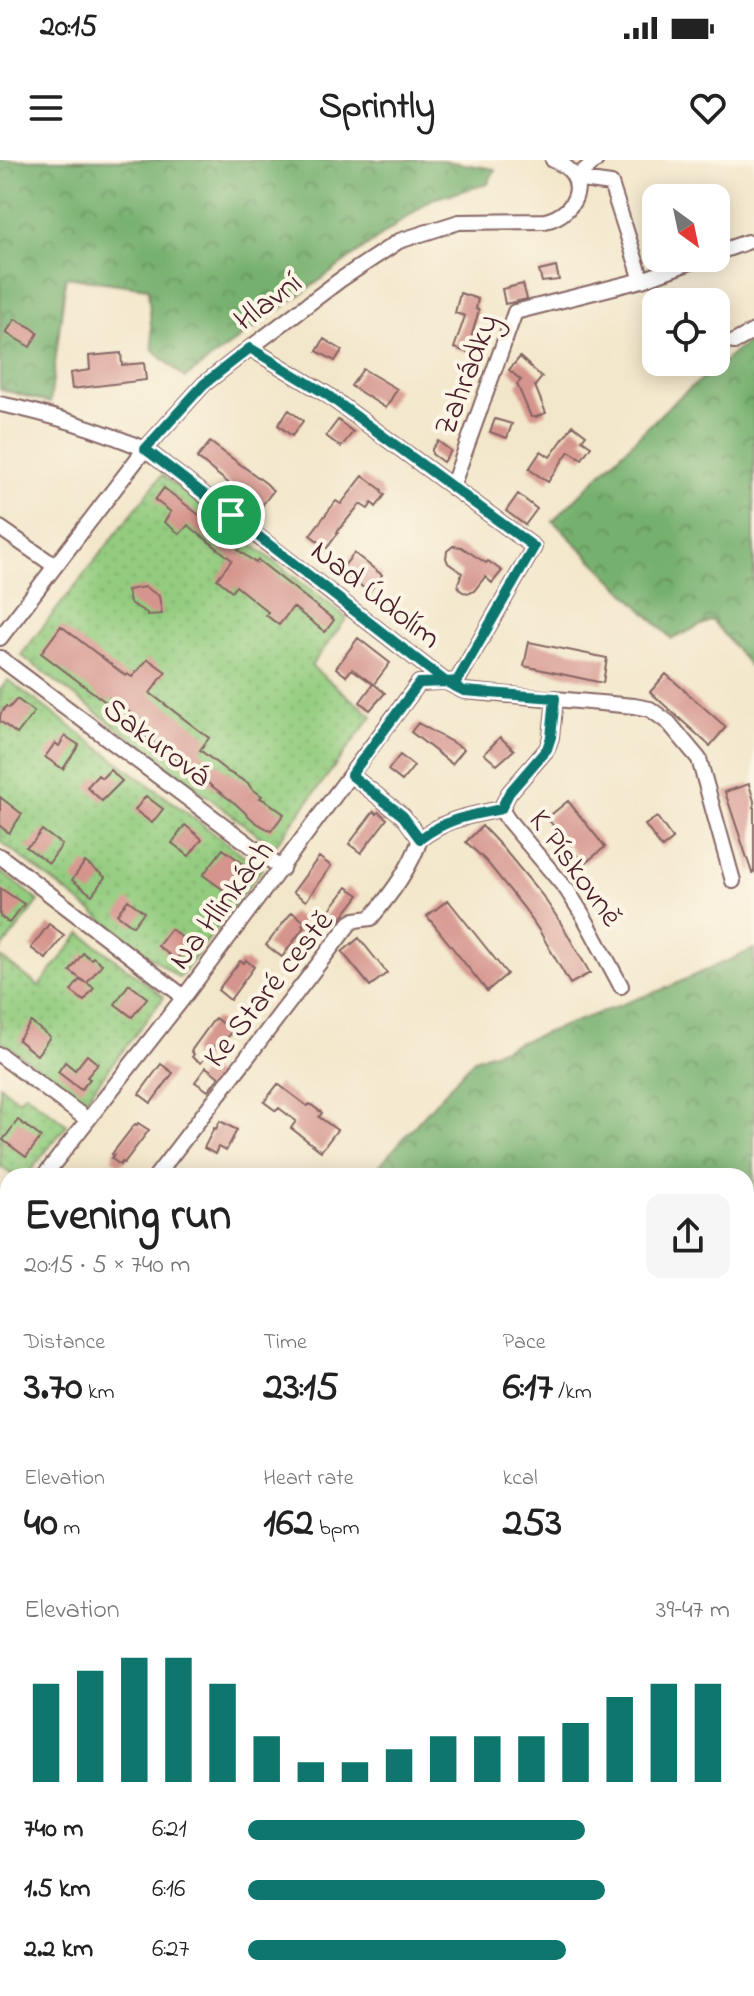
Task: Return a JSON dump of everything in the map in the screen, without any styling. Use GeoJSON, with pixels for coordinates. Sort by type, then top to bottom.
{"type":"FeatureCollection","features":[{"type":"Feature","properties":{"kind":"street"},"geometry":{"type":"LineString","coordinates":[[553,160],[570,169],[575,179]]}},
{"type":"Feature","properties":{"kind":"street"},"geometry":{"type":"LineString","coordinates":[[575,179],[596,160]]}},
{"type":"Feature","properties":{"kind":"street"},"geometry":{"type":"LineString","coordinates":[[575,179],[611,184],[642,280]]}},
{"type":"Feature","properties":{"kind":"street","name":"Hlavní"},"geometry":{"type":"LineString","coordinates":[[0,638],[145,449],[204,384],[340,280],[399,241],[459,222],[545,221],[557,218],[568,210],[575,199],[575,179]]}},
{"type":"Feature","properties":{"kind":"street"},"geometry":{"type":"LineString","coordinates":[[730,248],[747,242]]}},
{"type":"Feature","properties":{"kind":"street","name":"Zahrádky"},"geometry":{"type":"LineString","coordinates":[[452,487],[515,312],[664,272]]}},
{"type":"Feature","properties":{"kind":"street"},"geometry":{"type":"LineString","coordinates":[[734,342],[754,331]]}},
{"type":"Feature","properties":{"kind":"street"},"geometry":{"type":"LineString","coordinates":[[250,348],[326,394],[534,547],[457,681],[446,682]]}},
{"type":"Feature","properties":{"kind":"street","name":"Nad Údolím"},"geometry":{"type":"LineString","coordinates":[[0,404],[41,412],[145,449],[446,682],[464,691],[650,709],[669,723],[699,759],[733,881]]}},
{"type":"Feature","properties":{"kind":"street"},"geometry":{"type":"LineString","coordinates":[[0,528],[55,566]]}},
{"type":"Feature","properties":{"kind":"street","name":"Sakurová"},"geometry":{"type":"LineString","coordinates":[[0,658],[282,869]]}},
{"type":"Feature","properties":{"kind":"street","name":"Na Hlinkách"},"geometry":{"type":"LineString","coordinates":[[50,1168],[282,869],[419,683],[446,682]]}},
{"type":"Feature","properties":{"kind":"street","name":"K Pískovně"},"geometry":{"type":"LineString","coordinates":[[555,698],[547,749],[509,793],[501,809],[567,890],[621,986]]}},
{"type":"Feature","properties":{"kind":"street"},"geometry":{"type":"LineString","coordinates":[[351,775],[403,816],[420,839],[453,819],[501,809]]}},
{"type":"Feature","properties":{"kind":"street","name":"Ke Staré cestě"},"geometry":{"type":"LineString","coordinates":[[162,1168],[350,923],[371,918],[410,863],[420,839]]}},
{"type":"Feature","properties":{"kind":"street"},"geometry":{"type":"LineString","coordinates":[[0,856],[184,997]]}},
{"type":"Feature","properties":{"kind":"street"},"geometry":{"type":"LineString","coordinates":[[0,1055],[88,1120]]}},
{"type":"Feature","properties":{"kind":"green space"},"geometry":{"type":"Polygon","coordinates":[[[0,160],[439,160],[495,169],[488,184],[432,199],[185,378],[153,350],[148,288],[66,277],[50,403],[0,389],[0,160]]]}},
{"type":"Feature","properties":{"kind":"green space"},"geometry":{"type":"Polygon","coordinates":[[[754,337],[754,672],[712,620],[672,639],[553,521],[672,403],[706,376],[730,376],[730,356],[754,337]]]}},
{"type":"Feature","properties":{"kind":"green space"},"geometry":{"type":"Polygon","coordinates":[[[162,475],[347,618],[311,666],[372,716],[274,847],[21,655],[162,475]]]}},
{"type":"Feature","properties":{"kind":"green space"},"geometry":{"type":"Polygon","coordinates":[[[8,680],[262,869],[179,978],[0,841],[0,690],[8,680]]]}},
{"type":"Feature","properties":{"kind":"green space"},"geometry":{"type":"Polygon","coordinates":[[[0,871],[39,901],[0,951],[0,871]]]}},
{"type":"Feature","properties":{"kind":"green space"},"geometry":{"type":"Polygon","coordinates":[[[81,933],[164,997],[84,1101],[0,1040],[0,957],[39,986],[81,933]]]}},
{"type":"Feature","properties":{"kind":"green space"},"geometry":{"type":"Polygon","coordinates":[[[754,949],[754,1168],[377,1168],[474,1059],[666,988],[754,949]]]}},
{"type":"Feature","properties":{"kind":"green space"},"geometry":{"type":"Polygon","coordinates":[[[0,1085],[19,1100],[25,1093],[67,1125],[32,1168],[0,1166],[0,1085]]]}},
{"type":"Feature","properties":{"kind":"building"},"geometry":{"type":"Polygon","coordinates":[[[556,267],[559,280],[542,282],[539,271],[556,267]]]}},
{"type":"Feature","properties":{"kind":"building"},"geometry":{"type":"Polygon","coordinates":[[[523,284],[527,299],[505,304],[502,289],[523,284]]]}},
{"type":"Feature","properties":{"kind":"building"},"geometry":{"type":"Polygon","coordinates":[[[460,293],[478,299],[476,309],[479,310],[467,352],[454,348],[465,316],[455,313],[460,293]]]}},
{"type":"Feature","properties":{"kind":"building"},"geometry":{"type":"Polygon","coordinates":[[[15,319],[38,333],[30,347],[6,333],[15,319]]]}},
{"type":"Feature","properties":{"kind":"building"},"geometry":{"type":"Polygon","coordinates":[[[324,339],[342,350],[335,361],[317,351],[324,339]]]}},
{"type":"Feature","properties":{"kind":"building"},"geometry":{"type":"Polygon","coordinates":[[[121,353],[122,365],[144,363],[146,380],[72,389],[70,373],[90,370],[89,356],[121,353]]]}},
{"type":"Feature","properties":{"kind":"building"},"geometry":{"type":"Polygon","coordinates":[[[520,357],[542,377],[535,386],[546,413],[536,417],[531,417],[517,384],[521,380],[509,370],[520,357]]]}},
{"type":"Feature","properties":{"kind":"building"},"geometry":{"type":"Polygon","coordinates":[[[363,369],[397,389],[386,408],[351,386],[363,369]]]}},
{"type":"Feature","properties":{"kind":"building"},"geometry":{"type":"Polygon","coordinates":[[[289,410],[303,421],[292,436],[278,425],[289,410]]]}},
{"type":"Feature","properties":{"kind":"building"},"geometry":{"type":"Polygon","coordinates":[[[495,419],[512,424],[507,438],[490,432],[495,419]]]}},
{"type":"Feature","properties":{"kind":"building"},"geometry":{"type":"Polygon","coordinates":[[[338,420],[353,432],[341,447],[326,436],[338,420]]]}},
{"type":"Feature","properties":{"kind":"building"},"geometry":{"type":"Polygon","coordinates":[[[573,425],[586,435],[582,440],[591,446],[582,459],[569,451],[548,482],[529,469],[541,451],[550,457],[573,425]]]}},
{"type":"Feature","properties":{"kind":"building"},"geometry":{"type":"Polygon","coordinates":[[[438,441],[451,451],[443,462],[432,454],[438,441]]]}},
{"type":"Feature","properties":{"kind":"building"},"geometry":{"type":"Polygon","coordinates":[[[210,442],[273,491],[260,508],[197,458],[210,442]]]}},
{"type":"Feature","properties":{"kind":"building"},"geometry":{"type":"Polygon","coordinates":[[[363,476],[385,495],[376,507],[372,503],[368,509],[360,504],[327,548],[310,535],[336,501],[341,504],[363,476]]]}},
{"type":"Feature","properties":{"kind":"building"},"geometry":{"type":"Polygon","coordinates":[[[164,488],[241,547],[238,550],[256,563],[258,560],[334,620],[325,632],[293,607],[279,625],[236,586],[232,591],[217,579],[232,560],[188,525],[180,534],[164,522],[171,512],[155,500],[164,488]]]}},
{"type":"Feature","properties":{"kind":"building"},"geometry":{"type":"Polygon","coordinates":[[[518,494],[537,509],[525,525],[506,511],[518,494]]]}},
{"type":"Feature","properties":{"kind":"building"},"geometry":{"type":"Polygon","coordinates":[[[453,546],[461,547],[502,571],[492,583],[485,577],[474,591],[463,592],[458,583],[462,573],[446,558],[447,551],[453,546]]]}},
{"type":"Feature","properties":{"kind":"building"},"geometry":{"type":"Polygon","coordinates":[[[354,553],[382,575],[369,592],[341,570],[354,553]]]}},
{"type":"Feature","properties":{"kind":"building"},"geometry":{"type":"Polygon","coordinates":[[[145,587],[159,596],[162,614],[147,615],[130,603],[127,590],[145,587]]]}},
{"type":"Feature","properties":{"kind":"building"},"geometry":{"type":"Polygon","coordinates":[[[61,626],[126,676],[132,677],[148,659],[166,672],[150,693],[209,738],[200,750],[248,783],[262,796],[260,798],[284,814],[271,831],[255,822],[133,727],[139,719],[110,698],[107,703],[41,653],[61,626]]]}},
{"type":"Feature","properties":{"kind":"building"},"geometry":{"type":"Polygon","coordinates":[[[358,638],[390,663],[374,684],[385,693],[370,710],[360,702],[373,684],[352,669],[346,676],[336,668],[358,638]]]}},
{"type":"Feature","properties":{"kind":"building"},"geometry":{"type":"Polygon","coordinates":[[[529,642],[607,658],[603,683],[524,666],[529,642]]]}},
{"type":"Feature","properties":{"kind":"building"},"geometry":{"type":"Polygon","coordinates":[[[666,674],[726,727],[710,746],[650,692],[666,674]]]}},
{"type":"Feature","properties":{"kind":"building"},"geometry":{"type":"Polygon","coordinates":[[[17,699],[34,712],[17,734],[0,721],[0,715],[6,706],[9,708],[17,699]]]}},
{"type":"Feature","properties":{"kind":"building"},"geometry":{"type":"Polygon","coordinates":[[[418,723],[464,749],[452,764],[411,732],[418,723]]]}},
{"type":"Feature","properties":{"kind":"building"},"geometry":{"type":"Polygon","coordinates":[[[65,736],[79,745],[63,769],[45,757],[55,743],[59,746],[65,736]]]}},
{"type":"Feature","properties":{"kind":"building"},"geometry":{"type":"Polygon","coordinates":[[[500,737],[514,750],[497,765],[484,754],[500,737]]]}},
{"type":"Feature","properties":{"kind":"building"},"geometry":{"type":"Polygon","coordinates":[[[400,755],[414,766],[402,781],[388,770],[400,755]]]}},
{"type":"Feature","properties":{"kind":"building"},"geometry":{"type":"Polygon","coordinates":[[[110,770],[122,781],[102,801],[87,787],[98,775],[102,778],[110,770]]]}},
{"type":"Feature","properties":{"kind":"building"},"geometry":{"type":"Polygon","coordinates":[[[749,784],[754,801],[752,873],[725,792],[749,784]]]}},
{"type":"Feature","properties":{"kind":"building"},"geometry":{"type":"Polygon","coordinates":[[[146,796],[163,809],[152,823],[135,810],[146,796]]]}},
{"type":"Feature","properties":{"kind":"building"},"geometry":{"type":"Polygon","coordinates":[[[0,797],[22,814],[9,833],[0,826],[0,797]]]}},
{"type":"Feature","properties":{"kind":"building"},"geometry":{"type":"Polygon","coordinates":[[[568,801],[605,847],[584,864],[547,818],[568,801]]]}},
{"type":"Feature","properties":{"kind":"building"},"geometry":{"type":"Polygon","coordinates":[[[374,811],[387,819],[361,853],[349,844],[374,811]]]}},
{"type":"Feature","properties":{"kind":"building"},"geometry":{"type":"Polygon","coordinates":[[[657,817],[673,839],[662,848],[645,825],[657,817]]]}},
{"type":"Feature","properties":{"kind":"building"},"geometry":{"type":"Polygon","coordinates":[[[185,825],[202,839],[189,856],[172,843],[185,825]]]}},
{"type":"Feature","properties":{"kind":"building"},"geometry":{"type":"Polygon","coordinates":[[[482,826],[542,895],[590,973],[570,984],[524,908],[487,862],[466,842],[482,826]]]}},
{"type":"Feature","properties":{"kind":"building"},"geometry":{"type":"Polygon","coordinates":[[[42,830],[62,845],[49,863],[26,847],[42,830]]]}},
{"type":"Feature","properties":{"kind":"building"},"geometry":{"type":"Polygon","coordinates":[[[223,849],[245,865],[225,891],[203,875],[223,849]]]}},
{"type":"Feature","properties":{"kind":"building"},"geometry":{"type":"Polygon","coordinates":[[[319,857],[331,866],[306,901],[293,892],[319,857]]]}},
{"type":"Feature","properties":{"kind":"building"},"geometry":{"type":"Polygon","coordinates":[[[85,862],[105,877],[92,895],[72,880],[85,862]]]}},
{"type":"Feature","properties":{"kind":"building"},"geometry":{"type":"Polygon","coordinates":[[[347,887],[359,895],[337,924],[325,916],[347,887]]]}},
{"type":"Feature","properties":{"kind":"building"},"geometry":{"type":"Polygon","coordinates":[[[0,888],[24,904],[9,923],[0,916],[0,888]]]}},
{"type":"Feature","properties":{"kind":"building"},"geometry":{"type":"Polygon","coordinates":[[[128,900],[144,912],[133,926],[117,914],[128,900]]]}},
{"type":"Feature","properties":{"kind":"building"},"geometry":{"type":"Polygon","coordinates":[[[448,900],[507,974],[487,991],[427,916],[448,900]]]}},
{"type":"Feature","properties":{"kind":"building"},"geometry":{"type":"Polygon","coordinates":[[[292,912],[305,922],[304,927],[282,957],[266,945],[292,912]]]}},
{"type":"Feature","properties":{"kind":"building"},"geometry":{"type":"Polygon","coordinates":[[[49,924],[64,935],[46,959],[31,948],[49,924]]]}},
{"type":"Feature","properties":{"kind":"building"},"geometry":{"type":"Polygon","coordinates":[[[171,929],[189,943],[176,960],[158,946],[171,929]]]}},
{"type":"Feature","properties":{"kind":"building"},"geometry":{"type":"Polygon","coordinates":[[[359,938],[387,973],[370,986],[342,952],[359,938]]]}},
{"type":"Feature","properties":{"kind":"building"},"geometry":{"type":"Polygon","coordinates":[[[83,953],[102,964],[87,983],[94,988],[84,1001],[71,991],[80,979],[86,983],[70,971],[83,953]]]}},
{"type":"Feature","properties":{"kind":"building"},"geometry":{"type":"Polygon","coordinates":[[[246,960],[254,967],[230,1000],[218,990],[240,961],[244,963],[246,960]]]}},
{"type":"Feature","properties":{"kind":"building"},"geometry":{"type":"Polygon","coordinates":[[[129,984],[147,998],[132,1017],[115,1004],[129,984]]]}},
{"type":"Feature","properties":{"kind":"building"},"geometry":{"type":"Polygon","coordinates":[[[215,1018],[233,1031],[224,1042],[220,1039],[201,1063],[192,1057],[194,1054],[191,1051],[215,1018]]]}},
{"type":"Feature","properties":{"kind":"building"},"geometry":{"type":"Polygon","coordinates":[[[31,1022],[50,1037],[37,1055],[18,1040],[31,1022]]]}},
{"type":"Feature","properties":{"kind":"building"},"geometry":{"type":"Polygon","coordinates":[[[87,1055],[98,1064],[81,1090],[58,1072],[65,1062],[75,1070],[87,1055]]]}},
{"type":"Feature","properties":{"kind":"building"},"geometry":{"type":"Polygon","coordinates":[[[161,1064],[173,1073],[151,1103],[139,1094],[161,1064]]]}},
{"type":"Feature","properties":{"kind":"building"},"geometry":{"type":"Polygon","coordinates":[[[206,1067],[219,1077],[208,1091],[195,1082],[206,1067]]]}},
{"type":"Feature","properties":{"kind":"building"},"geometry":{"type":"Polygon","coordinates":[[[278,1084],[307,1106],[310,1104],[322,1113],[319,1117],[337,1130],[321,1151],[291,1128],[296,1121],[279,1108],[276,1111],[264,1102],[278,1084]]]}},
{"type":"Feature","properties":{"kind":"building"},"geometry":{"type":"Polygon","coordinates":[[[18,1120],[41,1137],[26,1157],[3,1140],[18,1120]]]}},
{"type":"Feature","properties":{"kind":"building"},"geometry":{"type":"Polygon","coordinates":[[[220,1121],[237,1130],[226,1151],[218,1147],[215,1154],[204,1148],[220,1121]]]}},
{"type":"Feature","properties":{"kind":"building"},"geometry":{"type":"Polygon","coordinates":[[[138,1123],[149,1130],[120,1165],[111,1158],[112,1154],[138,1123]]]}},
{"type":"Feature","properties":{"kind":"route"},"geometry":{"type":"LineString","coordinates":[[231,515],[145,449],[204,384],[250,348],[326,394],[534,547],[457,681],[446,682],[464,691],[555,698],[547,749],[509,793],[501,809],[453,819],[420,839],[403,816],[351,775],[419,683],[446,682],[231,515]]}}]}
